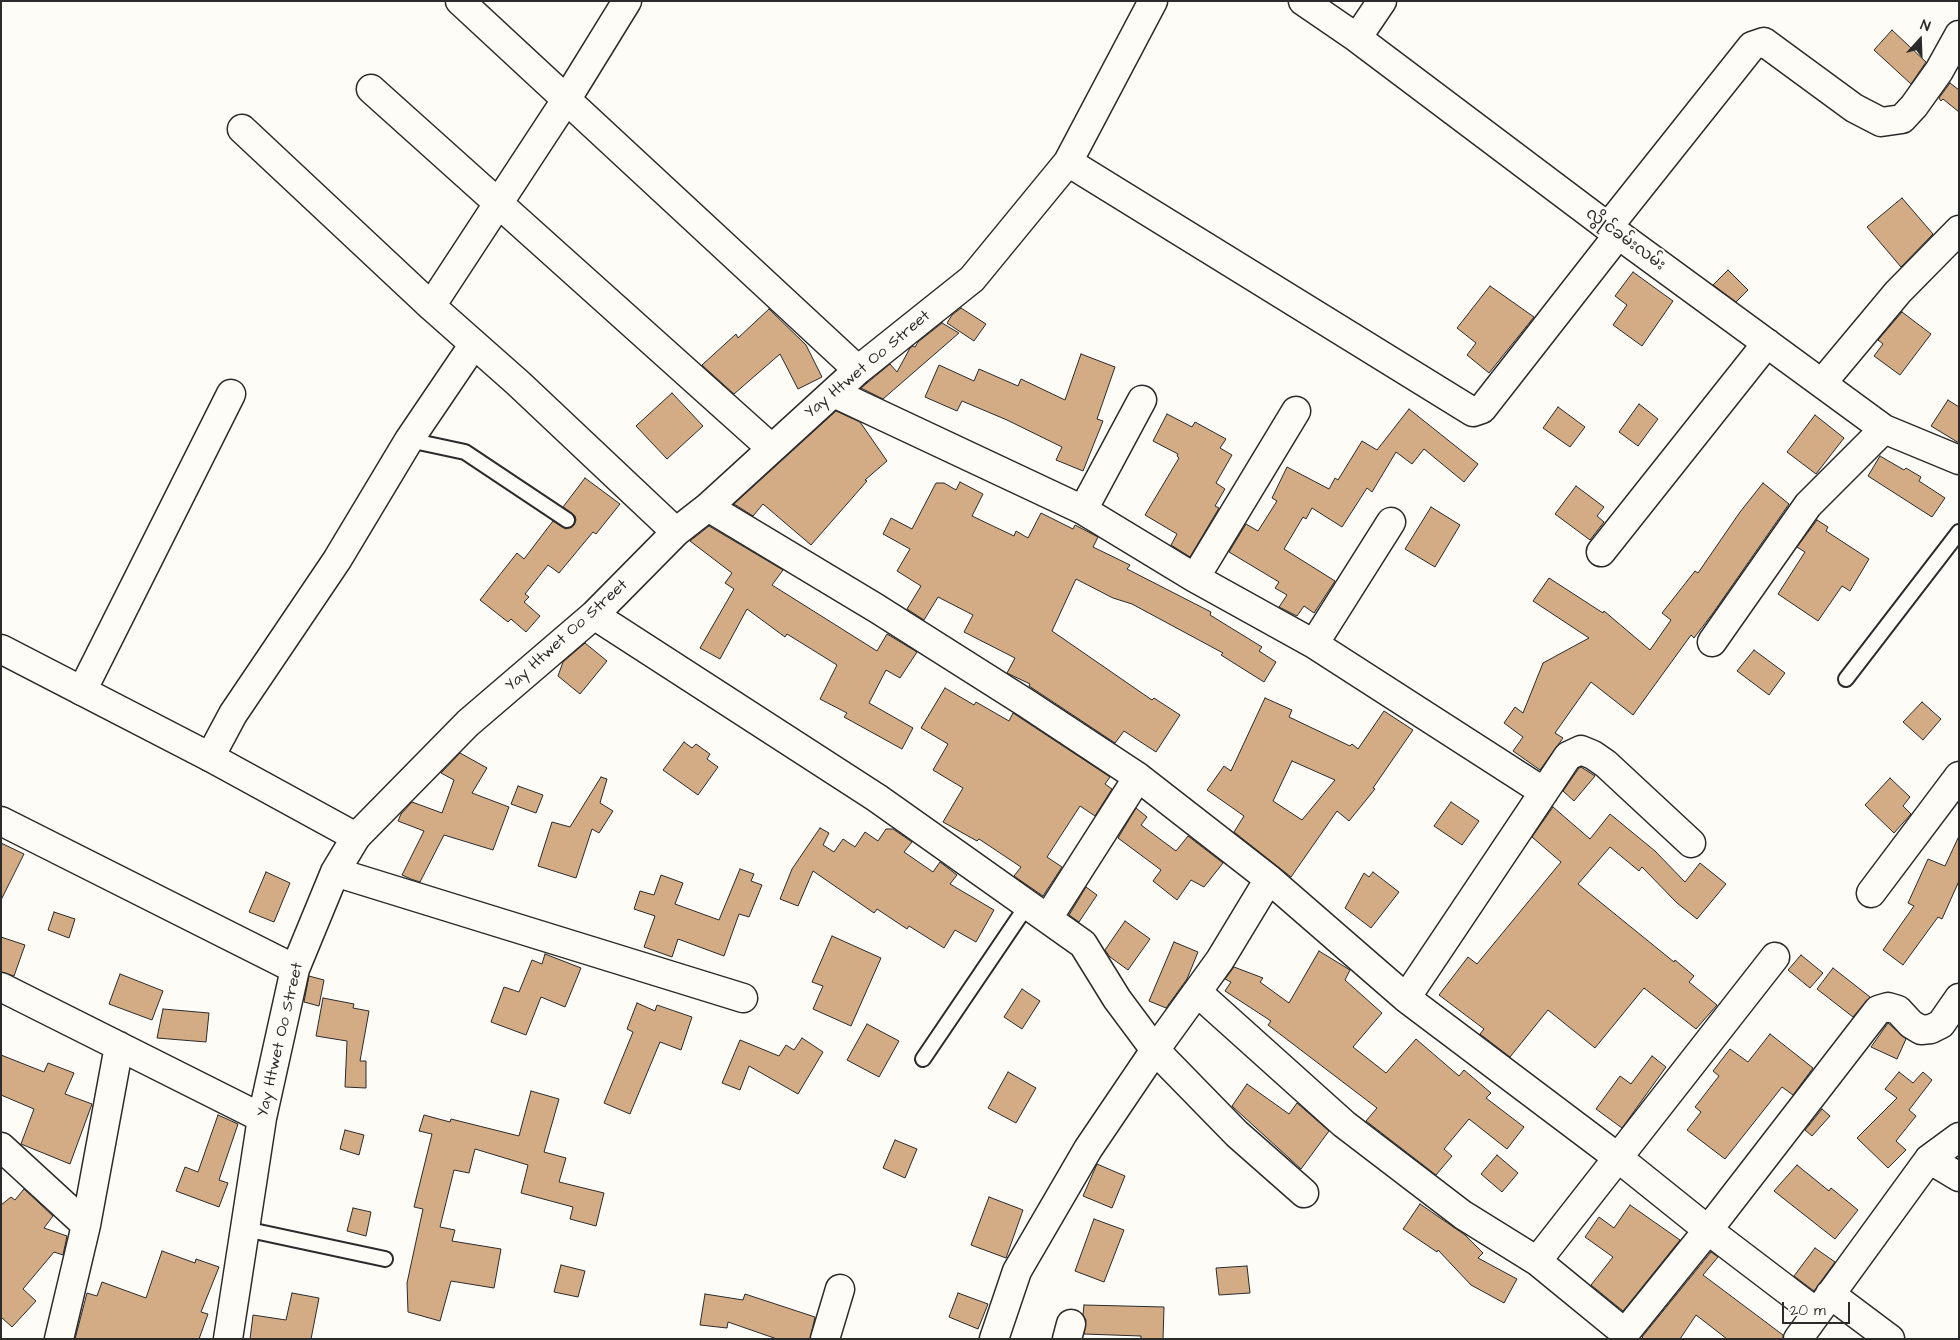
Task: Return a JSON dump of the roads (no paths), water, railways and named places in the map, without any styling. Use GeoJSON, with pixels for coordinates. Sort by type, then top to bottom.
{"type":"FeatureCollection","features":[{"type":"Feature","properties":{"kind":"street"},"geometry":{"type":"LineString","coordinates":[[460,1],[858,370]]}},
{"type":"Feature","properties":{"kind":"street"},"geometry":{"type":"LineString","coordinates":[[431,306],[566,100],[627,1]]}},
{"type":"Feature","properties":{"kind":"street","name":"Yay Htwet Oo Street"},"geometry":{"type":"LineString","coordinates":[[228,1339],[262,1118],[295,969],[335,872],[356,837],[468,723],[594,616],[676,532],[708,507],[770,448],[858,370],[972,279],[1068,162],[1153,1]]}},
{"type":"Feature","properties":{"kind":"street","name":"လွိုင်ခမ်းလမ်း"},"geometry":{"type":"LineString","coordinates":[[1303,1],[1357,38],[1613,231],[1884,428],[1959,460]]}},
{"type":"Feature","properties":{"kind":"street"},"geometry":{"type":"LineString","coordinates":[[1357,38],[1382,1]]}},
{"type":"Feature","properties":{"kind":"street"},"geometry":{"type":"LineString","coordinates":[[1068,162],[1473,412],[1482,409],[1752,46],[1764,42],[1854,108],[1881,122],[1902,119],[1914,106],[1939,71],[1959,35]]}},
{"type":"Feature","properties":{"kind":"street"},"geometry":{"type":"LineString","coordinates":[[371,89],[770,448]]}},
{"type":"Feature","properties":{"kind":"street"},"geometry":{"type":"LineString","coordinates":[[242,129],[431,306],[518,383],[676,532]]}},
{"type":"Feature","properties":{"kind":"street"},"geometry":{"type":"LineString","coordinates":[[1822,382],[1898,292],[1959,230]]}},
{"type":"Feature","properties":{"kind":"street"},"geometry":{"type":"LineString","coordinates":[[1602,552],[1767,343]]}},
{"type":"Feature","properties":{"kind":"street"},"geometry":{"type":"LineString","coordinates":[[210,757],[233,714],[337,560],[409,440],[474,344]]}},
{"type":"Feature","properties":{"kind":"street"},"geometry":{"type":"LineString","coordinates":[[834,393],[1083,510],[1194,578],[1314,644],[1544,792]]}},
{"type":"Feature","properties":{"kind":"street"},"geometry":{"type":"LineString","coordinates":[[82,691],[231,394]]}},
{"type":"Feature","properties":{"kind":"street"},"geometry":{"type":"LineString","coordinates":[[1083,510],[1142,400]]}},
{"type":"Feature","properties":{"kind":"street"},"geometry":{"type":"LineString","coordinates":[[1194,578],[1296,411]]}},
{"type":"Feature","properties":{"kind":"street"},"geometry":{"type":"LineString","coordinates":[[1712,642],[1808,505],[1884,428]]}},
{"type":"Feature","properties":{"kind":"street"},"geometry":{"type":"LineString","coordinates":[[708,507],[901,624],[1138,776],[1269,879],[1406,998],[1618,1157],[1708,1230],[1824,1304],[1890,1339]]}},
{"type":"Feature","properties":{"kind":"street"},"geometry":{"type":"LineString","coordinates":[[1314,644],[1392,522]]}},
{"type":"Feature","properties":{"kind":"street"},"geometry":{"type":"LineString","coordinates":[[594,616],[877,798],[1083,944],[1117,999],[1155,1050],[1237,1134],[1304,1193]]}},
{"type":"Feature","properties":{"kind":"street"},"geometry":{"type":"LineString","coordinates":[[1,649],[210,757],[356,837]]}},
{"type":"Feature","properties":{"kind":"street"},"geometry":{"type":"LineString","coordinates":[[1406,998],[1568,756],[1581,750],[1593,755],[1606,764],[1691,843]]}},
{"type":"Feature","properties":{"kind":"street"},"geometry":{"type":"LineString","coordinates":[[1038,911],[1138,776]]}},
{"type":"Feature","properties":{"kind":"street"},"geometry":{"type":"LineString","coordinates":[[1871,893],[1959,776]]}},
{"type":"Feature","properties":{"kind":"street"},"geometry":{"type":"LineString","coordinates":[[1,821],[295,969]]}},
{"type":"Feature","properties":{"kind":"street"},"geometry":{"type":"LineString","coordinates":[[335,872],[743,998]]}},
{"type":"Feature","properties":{"kind":"street"},"geometry":{"type":"LineString","coordinates":[[994,1339],[1017,1271],[1088,1149],[1155,1050],[1220,960],[1269,879]]}},
{"type":"Feature","properties":{"kind":"street"},"geometry":{"type":"LineString","coordinates":[[1537,1261],[1775,957]]}},
{"type":"Feature","properties":{"kind":"street"},"geometry":{"type":"LineString","coordinates":[[1,987],[262,1118]]}},
{"type":"Feature","properties":{"kind":"street"},"geometry":{"type":"LineString","coordinates":[[1197,992],[1344,1124],[1463,1215],[1537,1261],[1625,1333],[1708,1230],[1878,1010],[1888,1008],[1898,1010],[1911,1024],[1921,1030],[1931,1029],[1940,1024],[1959,998]]}},
{"type":"Feature","properties":{"kind":"street"},"geometry":{"type":"LineString","coordinates":[[59,1339],[86,1225],[119,1046]]}},
{"type":"Feature","properties":{"kind":"street"},"geometry":{"type":"LineString","coordinates":[[1798,1339],[1929,1159],[1959,1137]]}},
{"type":"Feature","properties":{"kind":"street"},"geometry":{"type":"LineString","coordinates":[[1,1147],[86,1225]]}},
{"type":"Feature","properties":{"kind":"street"},"geometry":{"type":"LineString","coordinates":[[1929,1159],[1959,1177]]}},
{"type":"Feature","properties":{"kind":"street"},"geometry":{"type":"LineString","coordinates":[[825,1339],[840,1289]]}},
{"type":"Feature","properties":{"kind":"lane"},"geometry":{"type":"LineString","coordinates":[[409,440],[465,452],[567,520]]}},
{"type":"Feature","properties":{"kind":"lane"},"geometry":{"type":"LineString","coordinates":[[1846,679],[1959,532]]}},
{"type":"Feature","properties":{"kind":"lane"},"geometry":{"type":"LineString","coordinates":[[923,1059],[1038,911]]}},
{"type":"Feature","properties":{"kind":"lane"},"geometry":{"type":"LineString","coordinates":[[245,1229],[385,1258]]}}]}
